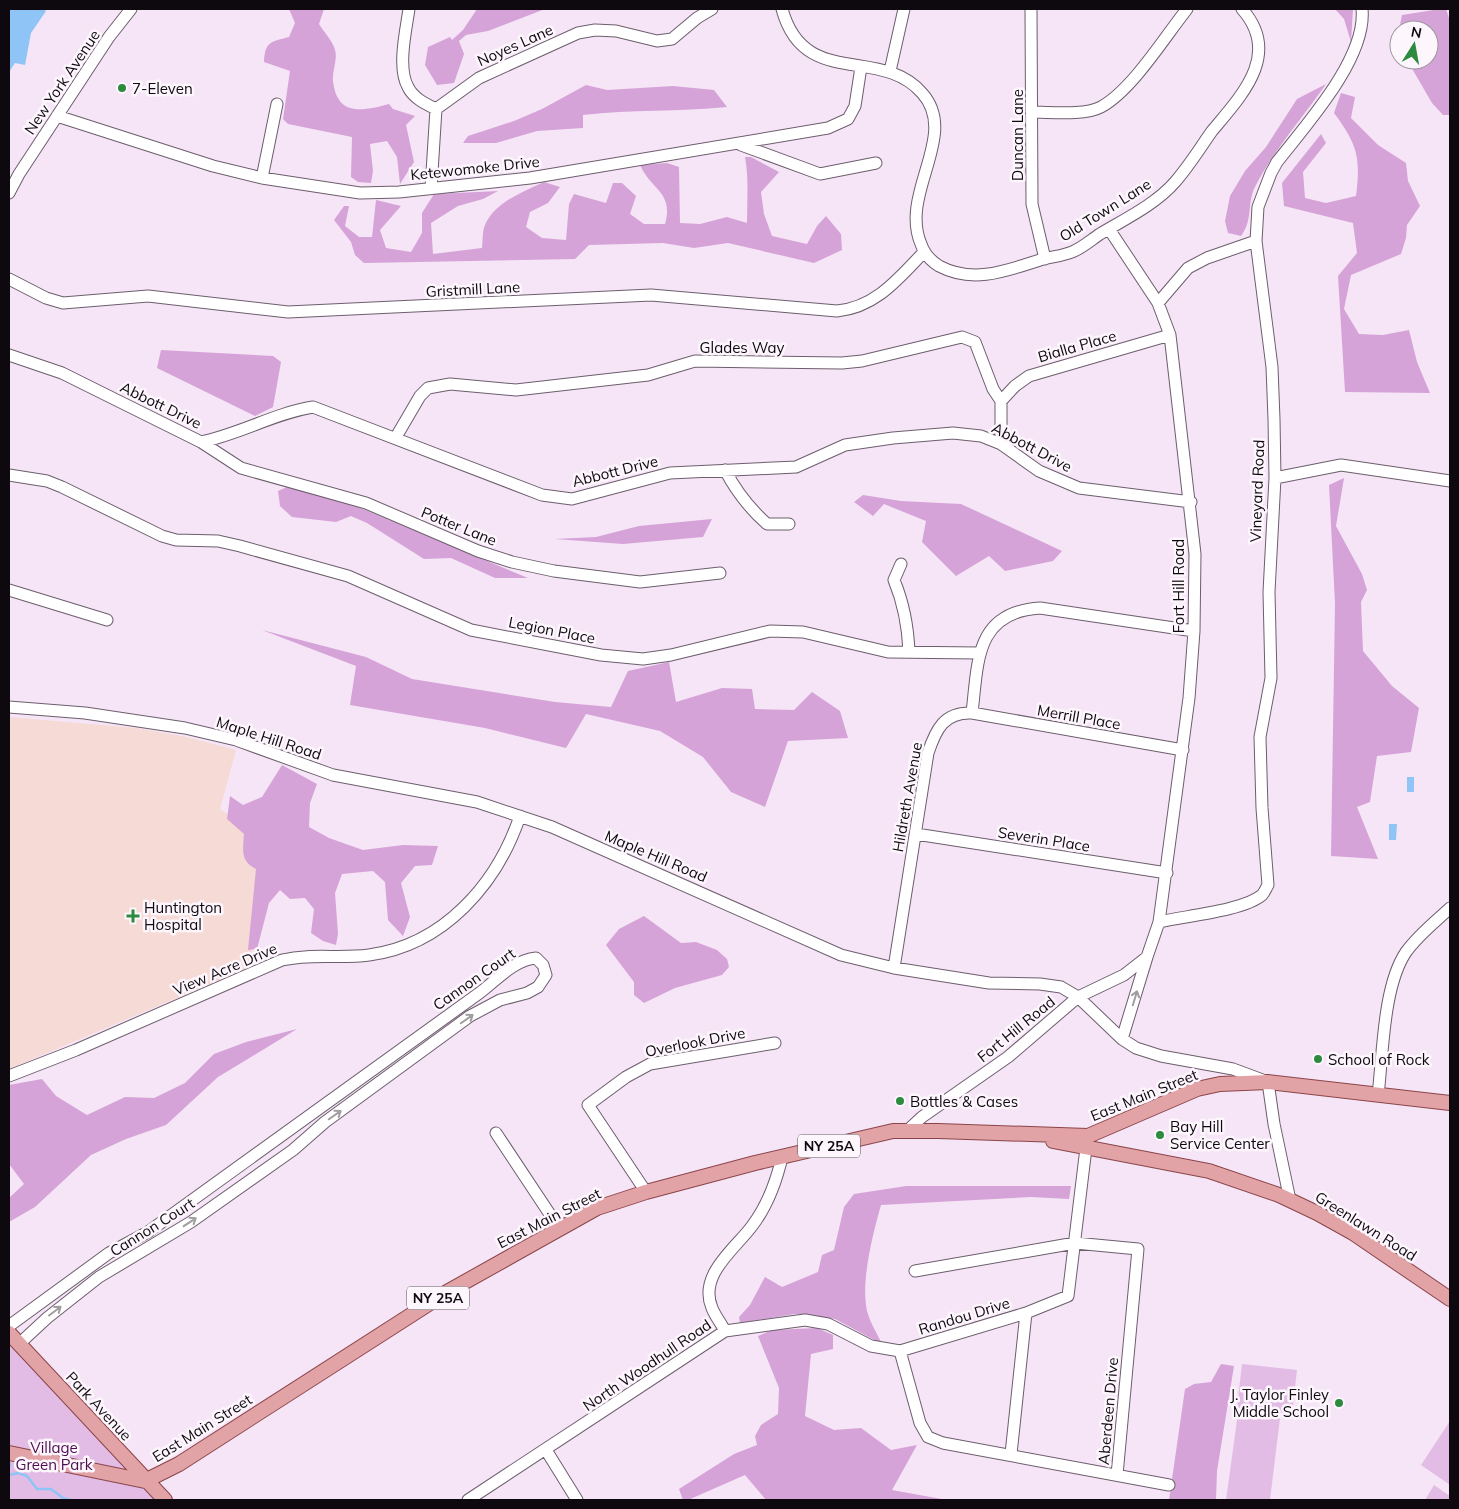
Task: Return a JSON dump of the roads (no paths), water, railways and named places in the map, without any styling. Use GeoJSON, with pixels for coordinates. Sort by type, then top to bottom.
{"type":"FeatureCollection","features":[{"type":"Feature","properties":{"kind":"main road","name":"East Main Street"},"geometry":{"type":"LineString","coordinates":[[145,1481],[180,1464],[446,1292],[597,1208],[646,1192],[879,1134],[908,1130],[1021,1135],[1087,1142],[1197,1089],[1220,1084],[1268,1082],[1450,1103]]}},
{"type":"Feature","properties":{"kind":"main road","name":"Greenlawn Road"},"geometry":{"type":"LineString","coordinates":[[1087,1142],[1209,1170],[1290,1200],[1353,1233],[1450,1299]]}},
{"type":"Feature","properties":{"kind":"main road","name":"Park Avenue"},"geometry":{"type":"LineString","coordinates":[[9,1333],[145,1481],[165,1500]]}},
{"type":"Feature","properties":{"kind":"main road"},"geometry":{"type":"LineString","coordinates":[[9,1453],[145,1481]]}},
{"type":"Feature","properties":{"kind":"street","name":"New York Avenue"},"geometry":{"type":"LineString","coordinates":[[9,193],[19,174],[57,116],[131,9]]}},
{"type":"Feature","properties":{"kind":"street"},"geometry":{"type":"LineString","coordinates":[[409,9],[403,58],[406,81],[413,94],[436,109],[431,188]]}},
{"type":"Feature","properties":{"kind":"street","name":"Noyes Lane"},"geometry":{"type":"LineString","coordinates":[[436,109],[479,78],[578,34],[595,30],[616,31],[657,41],[672,39],[696,18],[712,9]]}},
{"type":"Feature","properties":{"kind":"street"},"geometry":{"type":"LineString","coordinates":[[782,9],[795,38],[806,49],[822,57],[861,67],[890,71],[910,80],[924,95],[933,113],[935,134],[931,157],[916,202],[914,222],[924,252]]}},
{"type":"Feature","properties":{"kind":"street"},"geometry":{"type":"LineString","coordinates":[[890,71],[904,9]]}},
{"type":"Feature","properties":{"kind":"street","name":"Duncan Lane"},"geometry":{"type":"LineString","coordinates":[[1031,9],[1032,204],[1045,259]]}},
{"type":"Feature","properties":{"kind":"street"},"geometry":{"type":"LineString","coordinates":[[1032,112],[1069,113],[1100,108],[1124,90],[1187,9]]}},
{"type":"Feature","properties":{"kind":"street","name":"Old Town Lane"},"geometry":{"type":"LineString","coordinates":[[924,252],[937,265],[954,273],[975,276],[998,273],[1073,252],[1158,196],[1175,182],[1241,96],[1256,69],[1260,44],[1257,32],[1242,9]]}},
{"type":"Feature","properties":{"kind":"street","name":"Vineyard Road"},"geometry":{"type":"LineString","coordinates":[[1159,922],[1225,909],[1256,899],[1264,893],[1268,884],[1262,808],[1260,737],[1271,678],[1270,584],[1275,478],[1272,367],[1256,241],[1258,207],[1271,173],[1335,86],[1360,38],[1362,9]]}},
{"type":"Feature","properties":{"kind":"street","name":"Ketewomoke Drive"},"geometry":{"type":"LineString","coordinates":[[57,116],[213,166],[262,178],[360,193],[530,178],[828,128],[848,118],[855,106],[861,67]]}},
{"type":"Feature","properties":{"kind":"street"},"geometry":{"type":"LineString","coordinates":[[262,178],[277,104]]}},
{"type":"Feature","properties":{"kind":"street"},"geometry":{"type":"LineString","coordinates":[[740,144],[820,174],[876,163]]}},
{"type":"Feature","properties":{"kind":"street","name":"New York Avenue"},"geometry":{"type":"LineString","coordinates":[[9,186],[19,174]]}},
{"type":"Feature","properties":{"kind":"street","name":"Fort Hill Road"},"geometry":{"type":"LineString","coordinates":[[1109,229],[1158,303],[1170,335],[1191,502],[1195,554],[1194,631],[1167,873],[1159,922],[1122,1039]]}},
{"type":"Feature","properties":{"kind":"street"},"geometry":{"type":"LineString","coordinates":[[1158,303],[1188,268],[1207,258],[1256,241]]}},
{"type":"Feature","properties":{"kind":"street","name":"Gristmill Lane"},"geometry":{"type":"LineString","coordinates":[[9,280],[46,298],[63,302],[148,296],[288,312],[651,294],[837,310],[857,307],[876,298],[924,252]]}},
{"type":"Feature","properties":{"kind":"street","name":"Bialla Place"},"geometry":{"type":"LineString","coordinates":[[1001,401],[1015,386],[1029,376],[1170,335]]}},
{"type":"Feature","properties":{"kind":"street","name":"Glades Way"},"geometry":{"type":"LineString","coordinates":[[396,437],[420,396],[428,388],[450,384],[516,390],[648,375],[695,361],[842,363],[862,361],[962,336],[975,342],[993,389],[1001,401],[1001,444]]}},
{"type":"Feature","properties":{"kind":"street","name":"Abbott Drive"},"geometry":{"type":"LineString","coordinates":[[9,355],[69,376],[201,442],[218,438],[298,409],[313,407],[396,437],[542,495],[557,498],[572,499],[670,473],[796,467],[845,445],[893,438],[953,433],[981,436],[1001,444],[1038,472],[1079,488],[1191,502]]}},
{"type":"Feature","properties":{"kind":"street","name":"Potter Lane"},"geometry":{"type":"LineString","coordinates":[[201,442],[242,468],[366,503],[478,550],[512,562],[554,571],[640,582],[720,573]]}},
{"type":"Feature","properties":{"kind":"street"},"geometry":{"type":"LineString","coordinates":[[1275,478],[1341,465],[1450,480]]}},
{"type":"Feature","properties":{"kind":"street"},"geometry":{"type":"LineString","coordinates":[[725,470],[734,488],[753,512],[767,524],[789,524]]}},
{"type":"Feature","properties":{"kind":"street","name":"Legion Place"},"geometry":{"type":"LineString","coordinates":[[9,475],[47,481],[133,522],[176,540],[218,541],[348,576],[471,630],[601,655],[643,659],[671,655],[770,631],[803,632],[888,652],[979,653]]}},
{"type":"Feature","properties":{"kind":"street"},"geometry":{"type":"LineString","coordinates":[[901,564],[894,580],[904,610],[909,652]]}},
{"type":"Feature","properties":{"kind":"street"},"geometry":{"type":"LineString","coordinates":[[9,590],[107,620]]}},
{"type":"Feature","properties":{"kind":"street"},"geometry":{"type":"LineString","coordinates":[[972,713],[979,653],[983,641],[997,623],[1017,612],[1040,608],[1194,631]]}},
{"type":"Feature","properties":{"kind":"street","name":"Maple Hill Road"},"geometry":{"type":"LineString","coordinates":[[9,707],[85,713],[202,731],[236,740],[334,775],[477,802],[552,827],[841,955],[894,968],[989,983],[1061,987],[1078,997],[1122,1039],[1149,1053],[1233,1069],[1268,1082]]}},
{"type":"Feature","properties":{"kind":"street","name":"Hildreth Avenue"},"geometry":{"type":"LineString","coordinates":[[894,968],[933,739],[948,718],[959,712],[972,713]]}},
{"type":"Feature","properties":{"kind":"street","name":"Merrill Place"},"geometry":{"type":"LineString","coordinates":[[972,713],[1182,750]]}},
{"type":"Feature","properties":{"kind":"street","name":"View Acre Drive"},"geometry":{"type":"LineString","coordinates":[[9,1076],[76,1050],[282,960],[304,955],[345,957],[370,954],[396,949],[421,938],[465,907],[488,882],[503,859],[520,816]]}},
{"type":"Feature","properties":{"kind":"street","name":"Severin Place"},"geometry":{"type":"LineString","coordinates":[[916,834],[1167,873]]}},
{"type":"Feature","properties":{"kind":"street"},"geometry":{"type":"LineString","coordinates":[[1378,1095],[1390,989],[1397,969],[1418,937],[1450,908]]}},
{"type":"Feature","properties":{"kind":"street","name":"Fort Hill Road"},"geometry":{"type":"LineString","coordinates":[[908,1130],[922,1117],[1008,1057],[1078,997],[1124,975],[1147,956]]}},
{"type":"Feature","properties":{"kind":"street","name":"Cannon Court"},"geometry":{"type":"LineString","coordinates":[[9,1326],[109,1253],[148,1232],[200,1196],[516,964],[526,959],[536,958],[543,965],[546,975],[538,987],[527,993],[500,1000],[470,1016],[440,1040],[319,1127],[293,1150],[210,1208],[99,1277],[47,1318],[19,1344]]}},
{"type":"Feature","properties":{"kind":"street"},"geometry":{"type":"LineString","coordinates":[[431,1028],[440,1040]]}},
{"type":"Feature","properties":{"kind":"street","name":"Overlook Drive"},"geometry":{"type":"LineString","coordinates":[[646,1192],[588,1105],[626,1077],[650,1064],[775,1043]]}},
{"type":"Feature","properties":{"kind":"street"},"geometry":{"type":"LineString","coordinates":[[1268,1082],[1274,1124],[1290,1200]]}},
{"type":"Feature","properties":{"kind":"street"},"geometry":{"type":"LineString","coordinates":[[309,1116],[319,1127]]}},
{"type":"Feature","properties":{"kind":"street"},"geometry":{"type":"LineString","coordinates":[[496,1133],[559,1228]]}},
{"type":"Feature","properties":{"kind":"street","name":"Randou Drive"},"geometry":{"type":"LineString","coordinates":[[725,1331],[805,1320],[828,1324],[871,1346],[900,1351],[1026,1313],[1068,1296],[1087,1142]]}},
{"type":"Feature","properties":{"kind":"street","name":"North Woodhull Road"},"geometry":{"type":"LineString","coordinates":[[468,1500],[725,1331],[711,1306],[709,1290],[714,1271],[751,1228],[765,1207],[775,1184],[782,1157]]}},
{"type":"Feature","properties":{"kind":"street"},"geometry":{"type":"LineString","coordinates":[[200,1196],[210,1208]]}},
{"type":"Feature","properties":{"kind":"street"},"geometry":{"type":"LineString","coordinates":[[131,1242],[139,1253]]}},
{"type":"Feature","properties":{"kind":"street"},"geometry":{"type":"LineString","coordinates":[[915,1272],[1075,1243]]}},
{"type":"Feature","properties":{"kind":"street","name":"Aberdeen Drive"},"geometry":{"type":"LineString","coordinates":[[900,1351],[920,1423],[928,1438],[943,1444],[1011,1454],[1117,1475],[1138,1249],[1075,1243]]}},
{"type":"Feature","properties":{"kind":"street"},"geometry":{"type":"LineString","coordinates":[[69,1283],[78,1293]]}},
{"type":"Feature","properties":{"kind":"street"},"geometry":{"type":"LineString","coordinates":[[1011,1454],[1026,1313]]}},
{"type":"Feature","properties":{"kind":"street"},"geometry":{"type":"LineString","coordinates":[[546,1450],[577,1500]]}},
{"type":"Feature","properties":{"kind":"street"},"geometry":{"type":"LineString","coordinates":[[1117,1475],[1169,1485]]}},
{"type":"Feature","properties":{"kind":"water"},"geometry":{"type":"Polygon","coordinates":[[[9,9],[43,9],[46,11],[31,33],[25,65],[15,63],[9,72],[9,9]]]}},
{"type":"Feature","properties":{"kind":"water"},"geometry":{"type":"Polygon","coordinates":[[[1407,777],[1414,777],[1414,792],[1407,792],[1407,777]]]}},
{"type":"Feature","properties":{"kind":"water"},"geometry":{"type":"Polygon","coordinates":[[[1389,824],[1397,824],[1396,840],[1389,840],[1389,824]]]}},
{"type":"Feature","properties":{"kind":"waterway"},"geometry":{"type":"LineString","coordinates":[[9,1475],[18,1473],[27,1476],[37,1489],[51,1489],[63,1498],[70,1500]]}},
{"type":"Feature","properties":{"kind":"place","name":"7-Eleven"},"geometry":{"type":"Point","coordinates":[122,88]}},
{"type":"Feature","properties":{"kind":"place","name":"Huntington Hospital"},"geometry":{"type":"Point","coordinates":[133,916]}},
{"type":"Feature","properties":{"kind":"place","name":"School of Rock"},"geometry":{"type":"Point","coordinates":[1318,1059]}},
{"type":"Feature","properties":{"kind":"place","name":"Bottles & Cases"},"geometry":{"type":"Point","coordinates":[900,1101]}},
{"type":"Feature","properties":{"kind":"place","name":"Bay Hill Service Center"},"geometry":{"type":"Point","coordinates":[1160,1135]}},
{"type":"Feature","properties":{"kind":"place","name":"J. Taylor Finley Middle School"},"geometry":{"type":"Point","coordinates":[1339,1403]}},
{"type":"Feature","properties":{"kind":"park label","name":"Village Green Park"},"geometry":{"type":"Point","coordinates":[54,1456]}}]}
